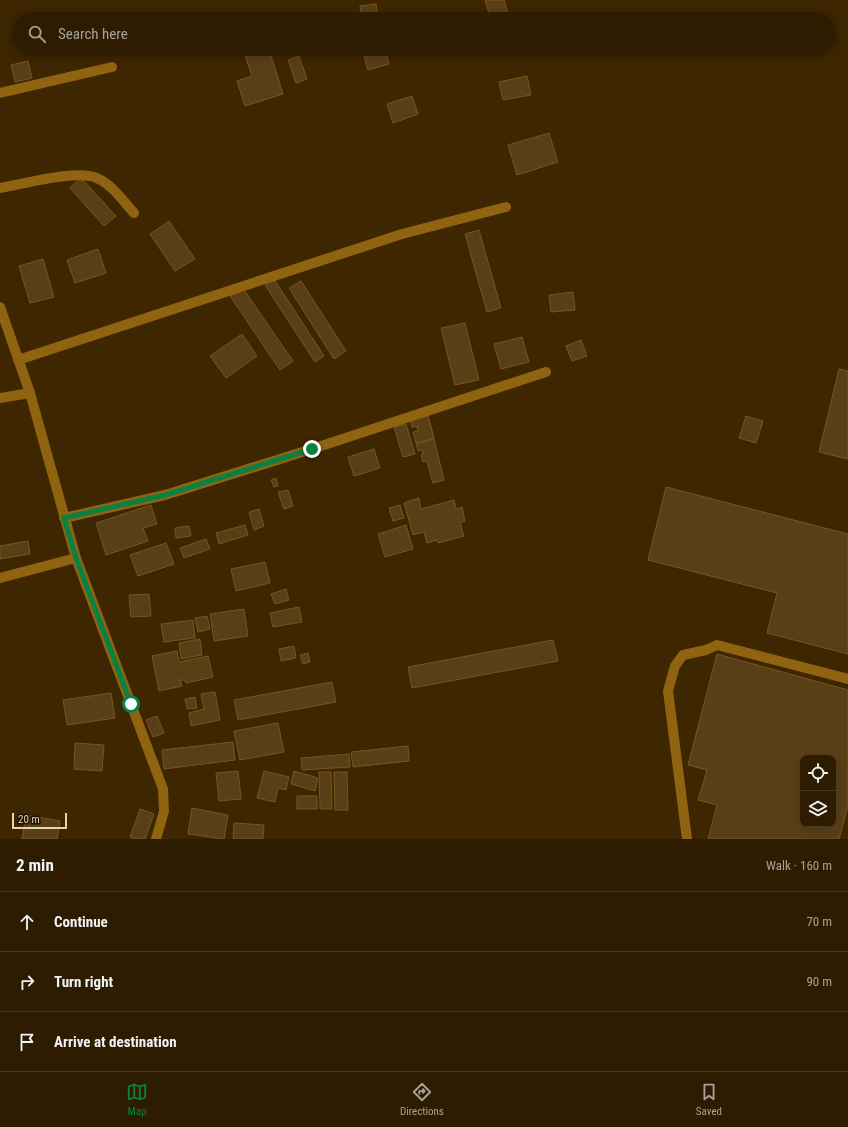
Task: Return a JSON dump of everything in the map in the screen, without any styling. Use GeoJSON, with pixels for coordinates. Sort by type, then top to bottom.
{"type":"FeatureCollection","features":[{"type":"Feature","properties":{"kind":"street"},"geometry":{"type":"LineString","coordinates":[[0,93],[112,67]]}},
{"type":"Feature","properties":{"kind":"street"},"geometry":{"type":"LineString","coordinates":[[0,188],[69,175],[88,176],[99,179],[108,185],[134,213]]}},
{"type":"Feature","properties":{"kind":"street"},"geometry":{"type":"LineString","coordinates":[[18,360],[402,234],[506,208]]}},
{"type":"Feature","properties":{"kind":"street"},"geometry":{"type":"LineString","coordinates":[[0,307],[30,394],[76,558],[163,789],[164,810],[156,839]]}},
{"type":"Feature","properties":{"kind":"street"},"geometry":{"type":"LineString","coordinates":[[64,518],[165,495],[546,372]]}},
{"type":"Feature","properties":{"kind":"street"},"geometry":{"type":"LineString","coordinates":[[0,398],[30,394]]}},
{"type":"Feature","properties":{"kind":"street"},"geometry":{"type":"LineString","coordinates":[[0,578],[76,558]]}},
{"type":"Feature","properties":{"kind":"street"},"geometry":{"type":"LineString","coordinates":[[687,839],[668,691],[675,666],[683,655],[706,650],[717,645],[848,679]]}},
{"type":"Feature","properties":{"kind":"building"},"geometry":{"type":"Polygon","coordinates":[[[485,0],[504,0],[508,12],[489,12],[485,0]]]}},
{"type":"Feature","properties":{"kind":"building"},"geometry":{"type":"Polygon","coordinates":[[[376,4],[377,12],[360,12],[360,6],[376,4]]]}},
{"type":"Feature","properties":{"kind":"building"},"geometry":{"type":"Polygon","coordinates":[[[245,56],[271,56],[283,94],[245,106],[237,81],[252,76],[245,56]]]}},
{"type":"Feature","properties":{"kind":"building"},"geometry":{"type":"Polygon","coordinates":[[[299,56],[307,79],[296,83],[288,60],[299,56]]]}},
{"type":"Feature","properties":{"kind":"building"},"geometry":{"type":"Polygon","coordinates":[[[364,56],[387,56],[389,64],[368,70],[364,56]]]}},
{"type":"Feature","properties":{"kind":"building"},"geometry":{"type":"Polygon","coordinates":[[[28,61],[32,78],[15,82],[11,65],[28,61]]]}},
{"type":"Feature","properties":{"kind":"building"},"geometry":{"type":"Polygon","coordinates":[[[527,76],[531,95],[503,100],[499,82],[527,76]]]}},
{"type":"Feature","properties":{"kind":"building"},"geometry":{"type":"Polygon","coordinates":[[[412,96],[418,114],[393,123],[387,104],[412,96]]]}},
{"type":"Feature","properties":{"kind":"building"},"geometry":{"type":"Polygon","coordinates":[[[549,133],[558,162],[517,175],[508,145],[549,133]]]}},
{"type":"Feature","properties":{"kind":"building"},"geometry":{"type":"Polygon","coordinates":[[[81,178],[116,216],[104,226],[70,188],[81,178]]]}},
{"type":"Feature","properties":{"kind":"building"},"geometry":{"type":"Polygon","coordinates":[[[169,221],[195,259],[175,271],[150,234],[169,221]]]}},
{"type":"Feature","properties":{"kind":"building"},"geometry":{"type":"Polygon","coordinates":[[[479,230],[501,308],[487,312],[465,234],[479,230]]]}},
{"type":"Feature","properties":{"kind":"building"},"geometry":{"type":"Polygon","coordinates":[[[98,249],[106,273],[75,283],[67,260],[98,249]]]}},
{"type":"Feature","properties":{"kind":"building"},"geometry":{"type":"Polygon","coordinates":[[[43,259],[54,297],[30,303],[19,266],[43,259]]]}},
{"type":"Feature","properties":{"kind":"building"},"geometry":{"type":"Polygon","coordinates":[[[274,279],[324,356],[315,362],[265,285],[274,279]]]}},
{"type":"Feature","properties":{"kind":"building"},"geometry":{"type":"Polygon","coordinates":[[[301,281],[346,351],[334,359],[289,288],[301,281]]]}},
{"type":"Feature","properties":{"kind":"building"},"geometry":{"type":"Polygon","coordinates":[[[242,287],[293,361],[280,370],[230,296],[242,287]]]}},
{"type":"Feature","properties":{"kind":"building"},"geometry":{"type":"Polygon","coordinates":[[[573,292],[575,310],[551,312],[549,295],[573,292]]]}},
{"type":"Feature","properties":{"kind":"building"},"geometry":{"type":"Polygon","coordinates":[[[465,323],[479,380],[455,385],[441,328],[465,323]]]}},
{"type":"Feature","properties":{"kind":"building"},"geometry":{"type":"Polygon","coordinates":[[[242,334],[257,356],[226,378],[210,356],[242,334]]]}},
{"type":"Feature","properties":{"kind":"building"},"geometry":{"type":"Polygon","coordinates":[[[522,337],[529,362],[501,369],[494,344],[522,337]]]}},
{"type":"Feature","properties":{"kind":"building"},"geometry":{"type":"Polygon","coordinates":[[[581,340],[587,356],[572,361],[566,346],[581,340]]]}},
{"type":"Feature","properties":{"kind":"building"},"geometry":{"type":"Polygon","coordinates":[[[839,369],[848,371],[848,459],[819,452],[839,369]]]}},
{"type":"Feature","properties":{"kind":"building"},"geometry":{"type":"Polygon","coordinates":[[[428,415],[434,438],[416,443],[413,432],[418,431],[417,426],[412,427],[410,419],[428,415]]]}},
{"type":"Feature","properties":{"kind":"building"},"geometry":{"type":"Polygon","coordinates":[[[746,416],[763,421],[756,443],[739,438],[746,416]]]}},
{"type":"Feature","properties":{"kind":"building"},"geometry":{"type":"Polygon","coordinates":[[[406,424],[415,454],[403,457],[394,427],[406,424]]]}},
{"type":"Feature","properties":{"kind":"building"},"geometry":{"type":"Polygon","coordinates":[[[434,439],[444,480],[433,483],[427,461],[423,462],[421,455],[423,454],[422,450],[418,451],[416,444],[434,439]]]}},
{"type":"Feature","properties":{"kind":"building"},"geometry":{"type":"Polygon","coordinates":[[[374,449],[380,468],[354,476],[348,457],[374,449]]]}},
{"type":"Feature","properties":{"kind":"building"},"geometry":{"type":"Polygon","coordinates":[[[276,478],[278,486],[274,487],[271,480],[276,478]]]}},
{"type":"Feature","properties":{"kind":"building"},"geometry":{"type":"Polygon","coordinates":[[[666,487],[848,534],[848,654],[767,633],[777,593],[648,560],[666,487]]]}},
{"type":"Feature","properties":{"kind":"building"},"geometry":{"type":"Polygon","coordinates":[[[288,490],[293,506],[284,509],[278,492],[288,490]]]}},
{"type":"Feature","properties":{"kind":"building"},"geometry":{"type":"Polygon","coordinates":[[[419,498],[421,509],[454,500],[456,509],[462,507],[465,521],[460,523],[464,536],[438,543],[437,540],[427,543],[424,532],[413,535],[404,503],[419,498]]]}},
{"type":"Feature","properties":{"kind":"building"},"geometry":{"type":"Polygon","coordinates":[[[151,505],[157,524],[143,528],[148,541],[106,555],[96,523],[151,505]]]}},
{"type":"Feature","properties":{"kind":"building"},"geometry":{"type":"Polygon","coordinates":[[[400,505],[404,518],[393,521],[389,508],[400,505]]]}},
{"type":"Feature","properties":{"kind":"building"},"geometry":{"type":"Polygon","coordinates":[[[259,509],[264,526],[254,530],[249,512],[259,509]]]}},
{"type":"Feature","properties":{"kind":"building"},"geometry":{"type":"Polygon","coordinates":[[[245,525],[248,535],[219,544],[216,533],[245,525]]]}},
{"type":"Feature","properties":{"kind":"building"},"geometry":{"type":"Polygon","coordinates":[[[406,525],[413,549],[385,557],[378,534],[406,525]]]}},
{"type":"Feature","properties":{"kind":"building"},"geometry":{"type":"Polygon","coordinates":[[[189,526],[191,536],[176,538],[175,528],[189,526]]]}},
{"type":"Feature","properties":{"kind":"building"},"geometry":{"type":"Polygon","coordinates":[[[206,539],[210,549],[184,558],[180,548],[206,539]]]}},
{"type":"Feature","properties":{"kind":"building"},"geometry":{"type":"Polygon","coordinates":[[[28,541],[30,554],[0,559],[0,546],[28,541]]]}},
{"type":"Feature","properties":{"kind":"building"},"geometry":{"type":"Polygon","coordinates":[[[166,543],[174,564],[138,576],[130,555],[166,543]]]}},
{"type":"Feature","properties":{"kind":"building"},"geometry":{"type":"Polygon","coordinates":[[[265,562],[270,583],[236,591],[231,569],[265,562]]]}},
{"type":"Feature","properties":{"kind":"building"},"geometry":{"type":"Polygon","coordinates":[[[286,589],[289,600],[275,604],[271,594],[286,589]]]}},
{"type":"Feature","properties":{"kind":"building"},"geometry":{"type":"Polygon","coordinates":[[[149,594],[151,616],[131,617],[129,595],[149,594]]]}},
{"type":"Feature","properties":{"kind":"building"},"geometry":{"type":"Polygon","coordinates":[[[299,607],[302,622],[273,627],[270,613],[299,607]]]}},
{"type":"Feature","properties":{"kind":"building"},"geometry":{"type":"Polygon","coordinates":[[[244,609],[248,636],[214,641],[210,614],[244,609]]]}},
{"type":"Feature","properties":{"kind":"building"},"geometry":{"type":"Polygon","coordinates":[[[207,616],[210,629],[198,632],[195,618],[207,616]]]}},
{"type":"Feature","properties":{"kind":"building"},"geometry":{"type":"Polygon","coordinates":[[[193,620],[195,638],[164,642],[161,624],[193,620]]]}},
{"type":"Feature","properties":{"kind":"building"},"geometry":{"type":"Polygon","coordinates":[[[200,639],[202,655],[181,659],[179,643],[200,639]]]}},
{"type":"Feature","properties":{"kind":"building"},"geometry":{"type":"Polygon","coordinates":[[[553,640],[558,661],[412,688],[408,667],[553,640]]]}},
{"type":"Feature","properties":{"kind":"building"},"geometry":{"type":"Polygon","coordinates":[[[294,646],[296,658],[281,661],[279,649],[294,646]]]}},
{"type":"Feature","properties":{"kind":"building"},"geometry":{"type":"Polygon","coordinates":[[[177,651],[179,662],[208,656],[213,677],[186,683],[185,680],[180,680],[182,686],[159,691],[152,656],[177,651]]]}},
{"type":"Feature","properties":{"kind":"building"},"geometry":{"type":"Polygon","coordinates":[[[308,653],[310,662],[303,664],[300,655],[308,653]]]}},
{"type":"Feature","properties":{"kind":"building"},"geometry":{"type":"Polygon","coordinates":[[[717,654],[848,690],[848,806],[839,839],[708,839],[717,805],[698,800],[707,770],[688,765],[717,654]]]}},
{"type":"Feature","properties":{"kind":"building"},"geometry":{"type":"Polygon","coordinates":[[[332,682],[336,702],[238,720],[234,700],[332,682]]]}},
{"type":"Feature","properties":{"kind":"building"},"geometry":{"type":"Polygon","coordinates":[[[215,692],[220,720],[191,726],[189,713],[204,709],[201,694],[215,692]]]}},
{"type":"Feature","properties":{"kind":"building"},"geometry":{"type":"Polygon","coordinates":[[[111,693],[115,718],[67,725],[63,700],[111,693]]]}},
{"type":"Feature","properties":{"kind":"building"},"geometry":{"type":"Polygon","coordinates":[[[195,697],[197,708],[187,709],[185,699],[195,697]]]}},
{"type":"Feature","properties":{"kind":"building"},"geometry":{"type":"Polygon","coordinates":[[[157,716],[164,733],[153,737],[146,720],[157,716]]]}},
{"type":"Feature","properties":{"kind":"building"},"geometry":{"type":"Polygon","coordinates":[[[278,723],[284,752],[240,760],[234,731],[278,723]]]}},
{"type":"Feature","properties":{"kind":"building"},"geometry":{"type":"Polygon","coordinates":[[[233,742],[235,760],[164,769],[162,750],[233,742]]]}},
{"type":"Feature","properties":{"kind":"building"},"geometry":{"type":"Polygon","coordinates":[[[75,743],[104,745],[102,771],[74,769],[75,743]]]}},
{"type":"Feature","properties":{"kind":"building"},"geometry":{"type":"Polygon","coordinates":[[[408,746],[409,761],[353,767],[351,752],[408,746]]]}},
{"type":"Feature","properties":{"kind":"building"},"geometry":{"type":"Polygon","coordinates":[[[349,754],[350,767],[302,770],[301,758],[349,754]]]}},
{"type":"Feature","properties":{"kind":"building"},"geometry":{"type":"Polygon","coordinates":[[[238,771],[241,799],[219,801],[216,773],[238,771]]]}},
{"type":"Feature","properties":{"kind":"building"},"geometry":{"type":"Polygon","coordinates":[[[264,771],[289,777],[286,790],[278,788],[275,802],[257,798],[264,771]]]}},
{"type":"Feature","properties":{"kind":"building"},"geometry":{"type":"Polygon","coordinates":[[[294,771],[318,778],[315,791],[291,784],[294,771]]]}},
{"type":"Feature","properties":{"kind":"building"},"geometry":{"type":"Polygon","coordinates":[[[319,772],[331,772],[332,809],[320,809],[319,772]]]}},
{"type":"Feature","properties":{"kind":"building"},"geometry":{"type":"Polygon","coordinates":[[[334,772],[347,772],[348,810],[335,810],[334,772]]]}},
{"type":"Feature","properties":{"kind":"building"},"geometry":{"type":"Polygon","coordinates":[[[297,796],[317,796],[317,809],[297,809],[297,796]]]}},
{"type":"Feature","properties":{"kind":"building"},"geometry":{"type":"Polygon","coordinates":[[[192,808],[228,815],[224,839],[188,834],[192,808]]]}},
{"type":"Feature","properties":{"kind":"building"},"geometry":{"type":"Polygon","coordinates":[[[140,809],[154,814],[145,839],[134,839],[130,837],[140,809]]]}},
{"type":"Feature","properties":{"kind":"building"},"geometry":{"type":"Polygon","coordinates":[[[26,815],[60,821],[57,839],[22,839],[26,815]]]}},
{"type":"Feature","properties":{"kind":"building"},"geometry":{"type":"Polygon","coordinates":[[[234,823],[264,825],[263,839],[233,839],[234,823]]]}},
{"type":"Feature","properties":{"kind":"route"},"geometry":{"type":"LineString","coordinates":[[131,704],[76,558],[64,518],[165,495],[312,449]]}}]}
